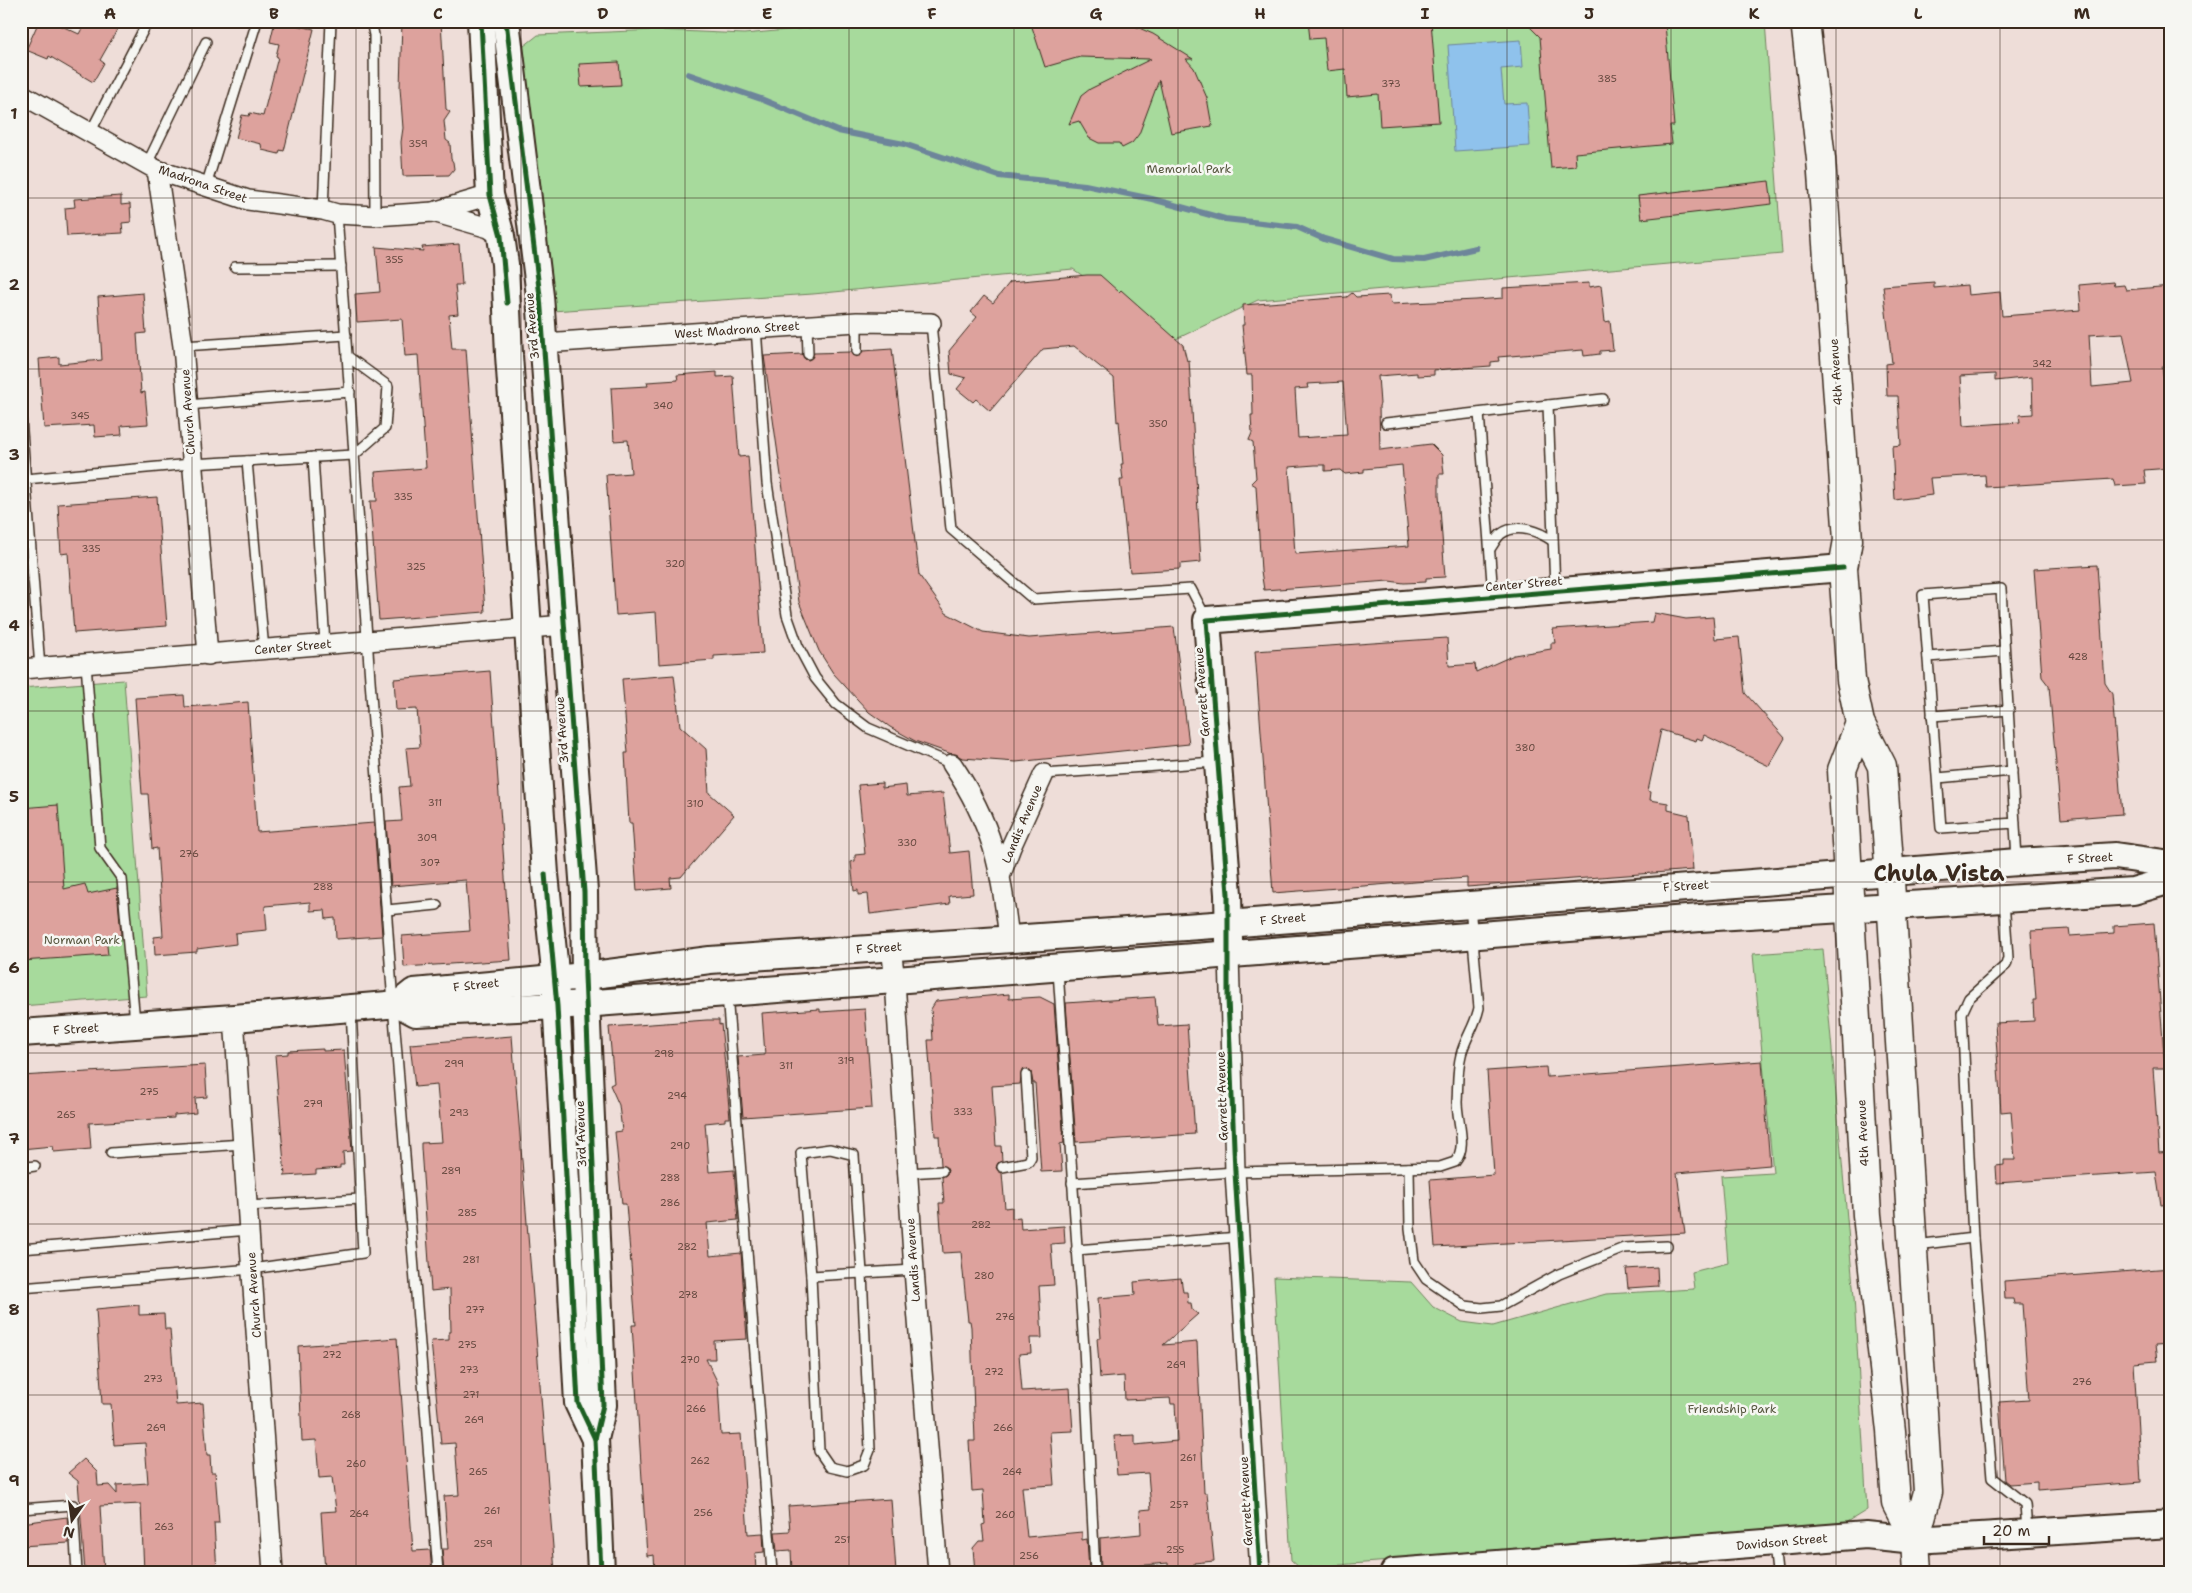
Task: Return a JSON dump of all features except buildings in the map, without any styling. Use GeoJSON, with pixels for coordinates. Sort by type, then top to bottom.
{"type":"FeatureCollection","features":[{"type":"Feature","properties":{"kind":"main road","name":"3rd Avenue"},"geometry":{"type":"LineString","coordinates":[[481,21],[490,195],[501,236],[507,302],[544,874],[555,978],[578,1403],[595,1439]]}},
{"type":"Feature","properties":{"kind":"main road","name":"3rd Avenue"},"geometry":{"type":"LineString","coordinates":[[506,21],[540,296],[584,892],[585,976],[603,1405],[595,1439],[601,1572]]}},
{"type":"Feature","properties":{"kind":"main road","name":"4th Avenue"},"geometry":{"type":"LineString","coordinates":[[1805,21],[1821,159],[1847,530],[1843,568],[1851,680],[1860,722],[1882,766],[1890,871],[1928,1492],[1915,1540],[1917,1572]]}},
{"type":"Feature","properties":{"kind":"main road"},"geometry":{"type":"LineString","coordinates":[[507,302],[531,337],[544,343]]}},
{"type":"Feature","properties":{"kind":"main road","name":"Center Street"},"geometry":{"type":"LineString","coordinates":[[1207,620],[1843,568]]}},
{"type":"Feature","properties":{"kind":"main road","name":"Garrett Avenue"},"geometry":{"type":"LineString","coordinates":[[1207,620],[1218,762],[1229,954]]}},
{"type":"Feature","properties":{"kind":"main road","name":"4th Avenue"},"geometry":{"type":"LineString","coordinates":[[1860,722],[1842,770],[1867,1216],[1891,1431],[1896,1503],[1915,1540]]}},
{"type":"Feature","properties":{"kind":"main road","name":"F Street"},"geometry":{"type":"LineString","coordinates":[[21,1033],[396,1004],[414,992],[585,976],[710,960],[1228,924],[2018,862],[2115,856],[2171,864]]}},
{"type":"Feature","properties":{"kind":"main road","name":"F Street"},"geometry":{"type":"LineString","coordinates":[[396,1004],[416,1013],[556,1006],[1892,905],[2133,891],[2171,880]]}},
{"type":"Feature","properties":{"kind":"main road","name":"Davidson Street"},"geometry":{"type":"LineString","coordinates":[[1394,1572],[1582,1565],[1774,1542],[1866,1535],[1915,1540],[2171,1524]]}},
{"type":"Feature","properties":{"kind":"street","name":"Madrona Street"},"geometry":{"type":"LineString","coordinates":[[21,94],[152,167],[248,200],[330,212],[375,216],[433,212],[490,195]]}},
{"type":"Feature","properties":{"kind":"street","name":"Church Avenue"},"geometry":{"type":"LineString","coordinates":[[152,167],[183,346],[208,656]]}},
{"type":"Feature","properties":{"kind":"street","name":"Madrona Street"},"geometry":{"type":"LineString","coordinates":[[433,212],[489,228],[501,236]]}},
{"type":"Feature","properties":{"kind":"street","name":"West Madrona Street"},"geometry":{"type":"LineString","coordinates":[[544,343],[857,322],[930,323]]}},
{"type":"Feature","properties":{"kind":"street","name":"Center Street"},"geometry":{"type":"LineString","coordinates":[[21,669],[208,656],[325,644],[565,625]]}},
{"type":"Feature","properties":{"kind":"street","name":"Landis Avenue"},"geometry":{"type":"LineString","coordinates":[[952,764],[972,794],[994,846],[1001,874],[1009,939]]}},
{"type":"Feature","properties":{"kind":"street","name":"Landis Avenue"},"geometry":{"type":"LineString","coordinates":[[1001,874],[1011,846],[1044,774]]}},
{"type":"Feature","properties":{"kind":"street","name":"Landis Avenue"},"geometry":{"type":"LineString","coordinates":[[891,947],[938,1572]]}},
{"type":"Feature","properties":{"kind":"street","name":"Garrett Avenue"},"geometry":{"type":"LineString","coordinates":[[1229,954],[1235,1172],[1260,1572]]}},
{"type":"Feature","properties":{"kind":"street","name":"Church Avenue"},"geometry":{"type":"LineString","coordinates":[[234,1018],[273,1572]]}},
{"type":"Feature","properties":{"kind":"lane"},"geometry":{"type":"LineString","coordinates":[[90,133],[148,21]]}},
{"type":"Feature","properties":{"kind":"lane"},"geometry":{"type":"LineString","coordinates":[[206,186],[257,21]]}},
{"type":"Feature","properties":{"kind":"lane"},"geometry":{"type":"LineString","coordinates":[[331,21],[330,212],[341,266],[367,641],[438,1572]]}},
{"type":"Feature","properties":{"kind":"lane"},"geometry":{"type":"LineString","coordinates":[[370,21],[374,35],[375,216]]}},
{"type":"Feature","properties":{"kind":"lane"},"geometry":{"type":"LineString","coordinates":[[152,167],[206,42]]}},
{"type":"Feature","properties":{"kind":"lane"},"geometry":{"type":"LineString","coordinates":[[235,268],[341,266]]}},
{"type":"Feature","properties":{"kind":"lane"},"geometry":{"type":"LineString","coordinates":[[857,322],[857,352]]}},
{"type":"Feature","properties":{"kind":"lane"},"geometry":{"type":"LineString","coordinates":[[930,323],[952,529],[1033,599],[1191,589],[1207,620]]}},
{"type":"Feature","properties":{"kind":"lane"},"geometry":{"type":"LineString","coordinates":[[807,325],[808,354]]}},
{"type":"Feature","properties":{"kind":"lane"},"geometry":{"type":"LineString","coordinates":[[756,328],[767,483],[787,615],[798,646],[815,678],[836,704],[868,728],[952,764]]}},
{"type":"Feature","properties":{"kind":"lane"},"geometry":{"type":"LineString","coordinates":[[183,346],[346,335]]}},
{"type":"Feature","properties":{"kind":"lane"},"geometry":{"type":"LineString","coordinates":[[25,479],[192,464],[354,455],[384,428],[388,386],[347,356]]}},
{"type":"Feature","properties":{"kind":"lane"},"geometry":{"type":"LineString","coordinates":[[187,405],[350,392]]}},
{"type":"Feature","properties":{"kind":"lane"},"geometry":{"type":"LineString","coordinates":[[1386,423],[1603,399]]}},
{"type":"Feature","properties":{"kind":"lane"},"geometry":{"type":"LineString","coordinates":[[1548,405],[1555,592]]}},
{"type":"Feature","properties":{"kind":"lane"},"geometry":{"type":"LineString","coordinates":[[1479,413],[1494,597]]}},
{"type":"Feature","properties":{"kind":"lane"},"geometry":{"type":"LineString","coordinates":[[21,418],[40,668]]}},
{"type":"Feature","properties":{"kind":"lane"},"geometry":{"type":"LineString","coordinates":[[313,457],[325,644]]}},
{"type":"Feature","properties":{"kind":"lane"},"geometry":{"type":"LineString","coordinates":[[247,461],[264,650]]}},
{"type":"Feature","properties":{"kind":"lane"},"geometry":{"type":"LineString","coordinates":[[1490,549],[1502,533],[1515,528],[1538,531],[1553,541]]}},
{"type":"Feature","properties":{"kind":"lane"},"geometry":{"type":"LineString","coordinates":[[2015,823],[1942,828],[1923,595],[2000,589],[2018,862]]}},
{"type":"Feature","properties":{"kind":"lane"},"geometry":{"type":"LineString","coordinates":[[1928,657],[2004,651]]}},
{"type":"Feature","properties":{"kind":"lane"},"geometry":{"type":"LineString","coordinates":[[86,664],[100,848],[122,879],[136,1024]]}},
{"type":"Feature","properties":{"kind":"lane"},"geometry":{"type":"LineString","coordinates":[[1932,716],[2009,710]]}},
{"type":"Feature","properties":{"kind":"lane"},"geometry":{"type":"LineString","coordinates":[[1044,774],[1218,762]]}},
{"type":"Feature","properties":{"kind":"lane"},"geometry":{"type":"LineString","coordinates":[[1938,778],[2012,771]]}},
{"type":"Feature","properties":{"kind":"lane"},"geometry":{"type":"LineString","coordinates":[[2004,898],[2008,958],[2006,965],[1969,998],[1962,1013],[1973,1238],[1992,1478],[2025,1504],[2027,1533]]}},
{"type":"Feature","properties":{"kind":"lane"},"geometry":{"type":"LineString","coordinates":[[1072,1183],[1235,1172],[1410,1168],[1451,1164],[1459,1158],[1462,1150],[1457,1104],[1461,1053],[1476,1021],[1479,1008],[1469,904]]}},
{"type":"Feature","properties":{"kind":"lane"},"geometry":{"type":"LineString","coordinates":[[387,910],[437,905]]}},
{"type":"Feature","properties":{"kind":"lane"},"geometry":{"type":"LineString","coordinates":[[1058,968],[1095,1572]]}},
{"type":"Feature","properties":{"kind":"lane"},"geometry":{"type":"LineString","coordinates":[[727,994],[772,1572]]}},
{"type":"Feature","properties":{"kind":"lane"},"geometry":{"type":"LineString","coordinates":[[21,1288],[252,1269],[363,1253],[351,1008]]}},
{"type":"Feature","properties":{"kind":"lane"},"geometry":{"type":"LineString","coordinates":[[1002,1167],[1028,1162],[1031,1157],[1026,1075]]}},
{"type":"Feature","properties":{"kind":"lane"},"geometry":{"type":"LineString","coordinates":[[110,1153],[243,1144]]}},
{"type":"Feature","properties":{"kind":"lane"},"geometry":{"type":"LineString","coordinates":[[830,1149],[854,1155],[862,1273],[870,1450],[864,1465],[847,1471],[830,1466],[819,1450],[811,1276],[801,1153],[830,1149]]}},
{"type":"Feature","properties":{"kind":"lane"},"geometry":{"type":"LineString","coordinates":[[21,1168],[35,1166]]}},
{"type":"Feature","properties":{"kind":"lane"},"geometry":{"type":"LineString","coordinates":[[1410,1168],[1410,1228],[1414,1261],[1426,1279],[1465,1306],[1482,1308],[1501,1306],[1559,1274],[1624,1248],[1666,1246]]}},
{"type":"Feature","properties":{"kind":"lane"},"geometry":{"type":"LineString","coordinates":[[907,1173],[942,1171]]}},
{"type":"Feature","properties":{"kind":"lane"},"geometry":{"type":"LineString","coordinates":[[247,1206],[360,1199]]}},
{"type":"Feature","properties":{"kind":"lane"},"geometry":{"type":"LineString","coordinates":[[21,1249],[249,1230]]}},
{"type":"Feature","properties":{"kind":"lane"},"geometry":{"type":"LineString","coordinates":[[1076,1250],[1239,1237]]}},
{"type":"Feature","properties":{"kind":"lane"},"geometry":{"type":"LineString","coordinates":[[1912,1246],[1973,1238]]}},
{"type":"Feature","properties":{"kind":"lane"},"geometry":{"type":"LineString","coordinates":[[811,1276],[914,1270]]}},
{"type":"Feature","properties":{"kind":"lane"},"geometry":{"type":"LineString","coordinates":[[21,1509],[73,1505],[77,1572]]}},
{"type":"Feature","properties":{"kind":"lane"},"geometry":{"type":"LineString","coordinates":[[1774,1542],[1777,1572]]}},
{"type":"Feature","properties":{"kind":"green space","name":"Memorial Park"},"geometry":{"type":"Polygon","coordinates":[[[884,21],[1765,21],[1782,254],[1258,300],[1174,340],[1073,269],[813,294],[552,311],[519,50],[538,35],[656,30],[744,34],[884,21]]]}},
{"type":"Feature","properties":{"kind":"green space","name":"Norman Park"},"geometry":{"type":"Polygon","coordinates":[[[124,680],[147,996],[21,1006],[21,688],[124,680]]]}},
{"type":"Feature","properties":{"kind":"green space","name":"Friendship Park"},"geometry":{"type":"Polygon","coordinates":[[[1823,949],[1854,1297],[1867,1510],[1841,1526],[1300,1568],[1291,1560],[1274,1277],[1411,1282],[1433,1307],[1462,1322],[1493,1326],[1606,1294],[1694,1289],[1692,1272],[1728,1263],[1721,1176],[1773,1173],[1753,954],[1823,949]]]}},
{"type":"Feature","properties":{"kind":"water"},"geometry":{"type":"Polygon","coordinates":[[[1521,40],[1523,67],[1501,69],[1504,104],[1527,103],[1530,146],[1455,151],[1448,45],[1521,40]]]}},
{"type":"Feature","properties":{"kind":"waterway"},"geometry":{"type":"LineString","coordinates":[[688,74],[761,99],[838,131],[904,144],[999,176],[1085,185],[1152,199],[1225,219],[1297,227],[1324,239],[1393,259],[1424,260],[1476,248]]}},
{"type":"Feature","properties":{"kind":"cycle path"},"geometry":{"type":"LineString","coordinates":[[481,21],[490,195],[501,236],[507,303]]}},
{"type":"Feature","properties":{"kind":"cycle path"},"geometry":{"type":"LineString","coordinates":[[506,21],[540,296],[584,892],[585,976],[603,1405],[595,1439],[601,1572]]}},
{"type":"Feature","properties":{"kind":"cycle path"},"geometry":{"type":"LineString","coordinates":[[1260,1572],[1235,1172],[1228,998],[1228,894],[1207,620],[1843,568]]}},
{"type":"Feature","properties":{"kind":"cycle path"},"geometry":{"type":"LineString","coordinates":[[545,874],[557,1006],[578,1403],[595,1439]]}},
{"type":"Feature","properties":{"kind":"district","name":"Chula Vista"},"geometry":{"type":"Point","coordinates":[1939,873]}}]}
